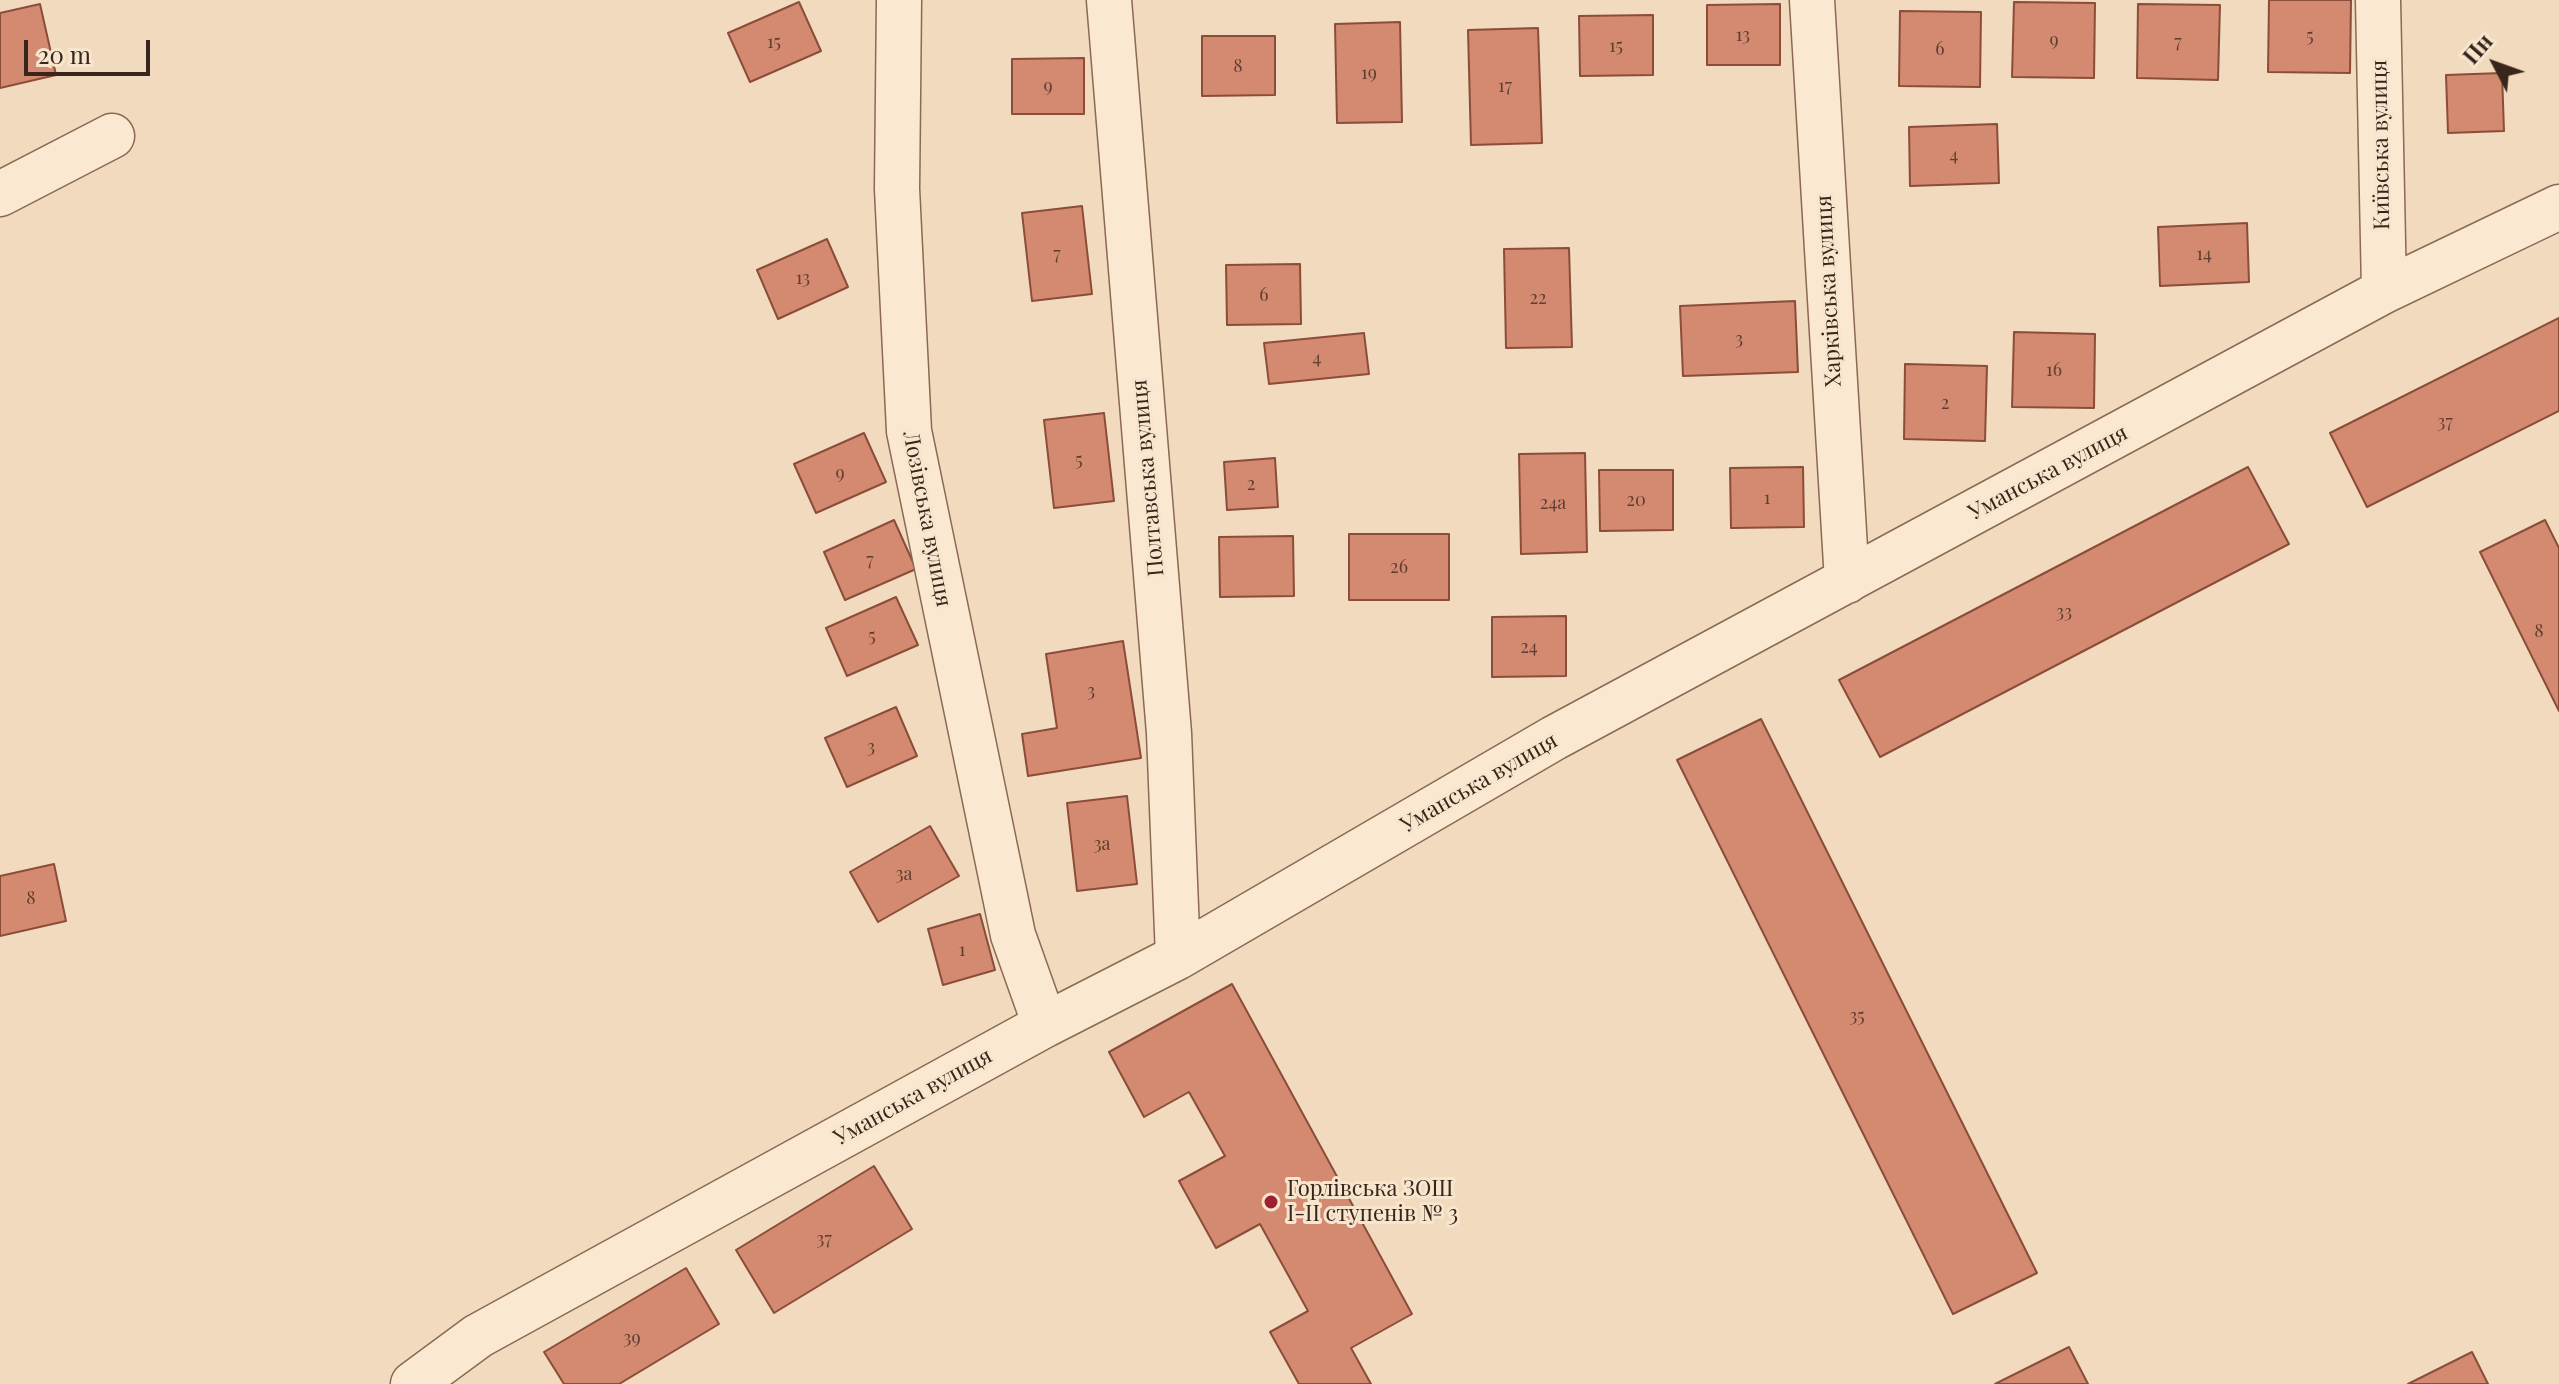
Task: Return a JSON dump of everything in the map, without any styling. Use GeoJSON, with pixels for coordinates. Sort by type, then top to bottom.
{"type":"FeatureCollection","features":[{"type":"Feature","properties":{"kind":"street","name":"Лозівська вулиця"},"geometry":{"type":"LineString","coordinates":[[899,0],[897,189],[909,431],[1013,935],[1045,1025]]}},
{"type":"Feature","properties":{"kind":"street","name":"Полтавська вулиця"},"geometry":{"type":"LineString","coordinates":[[1109,0],[1169,733],[1178,957]]}},
{"type":"Feature","properties":{"kind":"street","name":"Харківська вулиця"},"geometry":{"type":"LineString","coordinates":[[1812,0],[1847,581]]}},
{"type":"Feature","properties":{"kind":"street","name":"Київська вулиця"},"geometry":{"type":"LineString","coordinates":[[2378,0],[2384,291]]}},
{"type":"Feature","properties":{"kind":"street"},"geometry":{"type":"LineString","coordinates":[[0,194],[112,136]]}},
{"type":"Feature","properties":{"kind":"street","name":"Уманська вулиця"},"geometry":{"type":"LineString","coordinates":[[413,1384],[478,1336],[1045,1025],[1178,957],[1554,738],[2384,291],[2559,207]]}},
{"type":"Feature","properties":{"kind":"building"},"geometry":{"type":"Polygon","coordinates":[[[2269,0],[2351,0],[2350,73],[2268,72],[2269,0]]]}},
{"type":"Feature","properties":{"kind":"building"},"geometry":{"type":"Polygon","coordinates":[[[799,2],[821,51],[750,82],[728,33],[799,2]]]}},
{"type":"Feature","properties":{"kind":"building"},"geometry":{"type":"Polygon","coordinates":[[[2014,2],[2095,3],[2094,78],[2012,77],[2014,2]]]}},
{"type":"Feature","properties":{"kind":"building"},"geometry":{"type":"Polygon","coordinates":[[[40,4],[56,75],[0,88],[0,13],[40,4]]]}},
{"type":"Feature","properties":{"kind":"building"},"geometry":{"type":"Polygon","coordinates":[[[1780,4],[1780,65],[1707,65],[1707,5],[1780,4]]]}},
{"type":"Feature","properties":{"kind":"building"},"geometry":{"type":"Polygon","coordinates":[[[2138,4],[2220,5],[2218,80],[2137,78],[2138,4]]]}},
{"type":"Feature","properties":{"kind":"building"},"geometry":{"type":"Polygon","coordinates":[[[1900,11],[1981,12],[1980,87],[1899,86],[1900,11]]]}},
{"type":"Feature","properties":{"kind":"building"},"geometry":{"type":"Polygon","coordinates":[[[1653,15],[1653,75],[1580,76],[1579,16],[1653,15]]]}},
{"type":"Feature","properties":{"kind":"building"},"geometry":{"type":"Polygon","coordinates":[[[1400,22],[1402,122],[1337,123],[1335,24],[1400,22]]]}},
{"type":"Feature","properties":{"kind":"building"},"geometry":{"type":"Polygon","coordinates":[[[1538,28],[1542,143],[1471,145],[1468,30],[1538,28]]]}},
{"type":"Feature","properties":{"kind":"building"},"geometry":{"type":"Polygon","coordinates":[[[1202,36],[1275,36],[1275,95],[1202,96],[1202,36]]]}},
{"type":"Feature","properties":{"kind":"building"},"geometry":{"type":"Polygon","coordinates":[[[1084,58],[1084,114],[1012,114],[1012,59],[1084,58]]]}},
{"type":"Feature","properties":{"kind":"building"},"geometry":{"type":"Polygon","coordinates":[[[2502,73],[2504,131],[2448,133],[2446,75],[2502,73]]]}},
{"type":"Feature","properties":{"kind":"building"},"geometry":{"type":"Polygon","coordinates":[[[1997,124],[1999,183],[1910,186],[1909,127],[1997,124]]]}},
{"type":"Feature","properties":{"kind":"building"},"geometry":{"type":"Polygon","coordinates":[[[1082,206],[1092,294],[1032,301],[1022,213],[1082,206]]]}},
{"type":"Feature","properties":{"kind":"building"},"geometry":{"type":"Polygon","coordinates":[[[2247,223],[2249,282],[2160,286],[2158,227],[2247,223]]]}},
{"type":"Feature","properties":{"kind":"building"},"geometry":{"type":"Polygon","coordinates":[[[827,239],[848,287],[778,319],[757,270],[827,239]]]}},
{"type":"Feature","properties":{"kind":"building"},"geometry":{"type":"Polygon","coordinates":[[[1569,248],[1572,347],[1506,348],[1504,249],[1569,248]]]}},
{"type":"Feature","properties":{"kind":"building"},"geometry":{"type":"Polygon","coordinates":[[[1300,264],[1301,324],[1227,325],[1226,265],[1300,264]]]}},
{"type":"Feature","properties":{"kind":"building"},"geometry":{"type":"Polygon","coordinates":[[[1795,301],[1798,372],[1683,376],[1680,306],[1795,301]]]}},
{"type":"Feature","properties":{"kind":"building"},"geometry":{"type":"Polygon","coordinates":[[[2559,318],[2559,411],[2367,507],[2330,433],[2559,318]]]}},
{"type":"Feature","properties":{"kind":"building"},"geometry":{"type":"Polygon","coordinates":[[[2014,332],[2095,334],[2094,408],[2012,407],[2014,332]]]}},
{"type":"Feature","properties":{"kind":"building"},"geometry":{"type":"Polygon","coordinates":[[[1364,333],[1369,374],[1269,384],[1264,343],[1364,333]]]}},
{"type":"Feature","properties":{"kind":"building"},"geometry":{"type":"Polygon","coordinates":[[[1905,364],[1987,366],[1985,441],[1904,439],[1905,364]]]}},
{"type":"Feature","properties":{"kind":"building"},"geometry":{"type":"Polygon","coordinates":[[[1104,413],[1114,501],[1054,508],[1044,420],[1104,413]]]}},
{"type":"Feature","properties":{"kind":"building"},"geometry":{"type":"Polygon","coordinates":[[[864,433],[886,482],[816,513],[794,464],[864,433]]]}},
{"type":"Feature","properties":{"kind":"building"},"geometry":{"type":"Polygon","coordinates":[[[1585,453],[1587,552],[1521,554],[1519,454],[1585,453]]]}},
{"type":"Feature","properties":{"kind":"building"},"geometry":{"type":"Polygon","coordinates":[[[1275,458],[1278,507],[1227,510],[1224,462],[1275,458]]]}},
{"type":"Feature","properties":{"kind":"building"},"geometry":{"type":"Polygon","coordinates":[[[1803,467],[1804,527],[1731,528],[1730,468],[1803,467]]]}},
{"type":"Feature","properties":{"kind":"building"},"geometry":{"type":"Polygon","coordinates":[[[2248,467],[2289,544],[1880,757],[1839,680],[2248,467]]]}},
{"type":"Feature","properties":{"kind":"building"},"geometry":{"type":"Polygon","coordinates":[[[1599,470],[1673,470],[1673,530],[1600,531],[1599,470]]]}},
{"type":"Feature","properties":{"kind":"building"},"geometry":{"type":"Polygon","coordinates":[[[894,520],[916,569],[845,600],[824,552],[894,520]]]}},
{"type":"Feature","properties":{"kind":"building"},"geometry":{"type":"Polygon","coordinates":[[[2545,520],[2559,548],[2559,711],[2480,552],[2545,520]]]}},
{"type":"Feature","properties":{"kind":"building"},"geometry":{"type":"Polygon","coordinates":[[[1349,534],[1449,534],[1449,600],[1349,600],[1349,534]]]}},
{"type":"Feature","properties":{"kind":"building"},"geometry":{"type":"Polygon","coordinates":[[[1293,536],[1294,596],[1220,597],[1219,537],[1293,536]]]}},
{"type":"Feature","properties":{"kind":"building"},"geometry":{"type":"Polygon","coordinates":[[[896,597],[918,645],[847,676],[826,628],[896,597]]]}},
{"type":"Feature","properties":{"kind":"building"},"geometry":{"type":"Polygon","coordinates":[[[1566,616],[1566,676],[1492,677],[1492,617],[1566,616]]]}},
{"type":"Feature","properties":{"kind":"building"},"geometry":{"type":"Polygon","coordinates":[[[1123,641],[1141,758],[1028,776],[1022,734],[1057,728],[1046,654],[1123,641]]]}},
{"type":"Feature","properties":{"kind":"building"},"geometry":{"type":"Polygon","coordinates":[[[896,707],[917,756],[847,787],[825,738],[896,707]]]}},
{"type":"Feature","properties":{"kind":"building"},"geometry":{"type":"Polygon","coordinates":[[[1761,719],[2037,1273],[1953,1314],[1677,760],[1761,719]]]}},
{"type":"Feature","properties":{"kind":"building"},"geometry":{"type":"Polygon","coordinates":[[[1127,796],[1137,884],[1077,891],[1067,803],[1127,796]]]}},
{"type":"Feature","properties":{"kind":"building"},"geometry":{"type":"Polygon","coordinates":[[[930,826],[959,876],[878,922],[850,872],[930,826]]]}},
{"type":"Feature","properties":{"kind":"building"},"geometry":{"type":"Polygon","coordinates":[[[54,864],[66,921],[0,936],[0,876],[54,864]]]}},
{"type":"Feature","properties":{"kind":"building"},"geometry":{"type":"Polygon","coordinates":[[[980,914],[995,970],[943,985],[928,929],[980,914]]]}},
{"type":"Feature","properties":{"kind":"building","name":"Горлівська ЗОШ І-ІІ ступенів № 3"},"geometry":{"type":"Polygon","coordinates":[[[1232,984],[1412,1314],[1351,1348],[1371,1384],[1299,1384],[1270,1332],[1308,1311],[1260,1224],[1216,1248],[1179,1181],[1225,1156],[1189,1092],[1144,1117],[1109,1052],[1232,984]]]}},
{"type":"Feature","properties":{"kind":"building"},"geometry":{"type":"Polygon","coordinates":[[[874,1166],[912,1229],[774,1313],[736,1250],[874,1166]]]}},
{"type":"Feature","properties":{"kind":"building"},"geometry":{"type":"Polygon","coordinates":[[[686,1268],[719,1324],[619,1384],[564,1384],[544,1352],[686,1268]]]}},
{"type":"Feature","properties":{"kind":"building"},"geometry":{"type":"Polygon","coordinates":[[[2069,1347],[2088,1384],[1995,1384],[2069,1347]]]}},
{"type":"Feature","properties":{"kind":"building"},"geometry":{"type":"Polygon","coordinates":[[[2472,1352],[2488,1384],[2408,1384],[2472,1352]]]}},
{"type":"Feature","properties":{"kind":"place","name":"Горлівська ЗОШ І-ІІ ступенів № 3"},"geometry":{"type":"Point","coordinates":[1271,1202]}}]}
